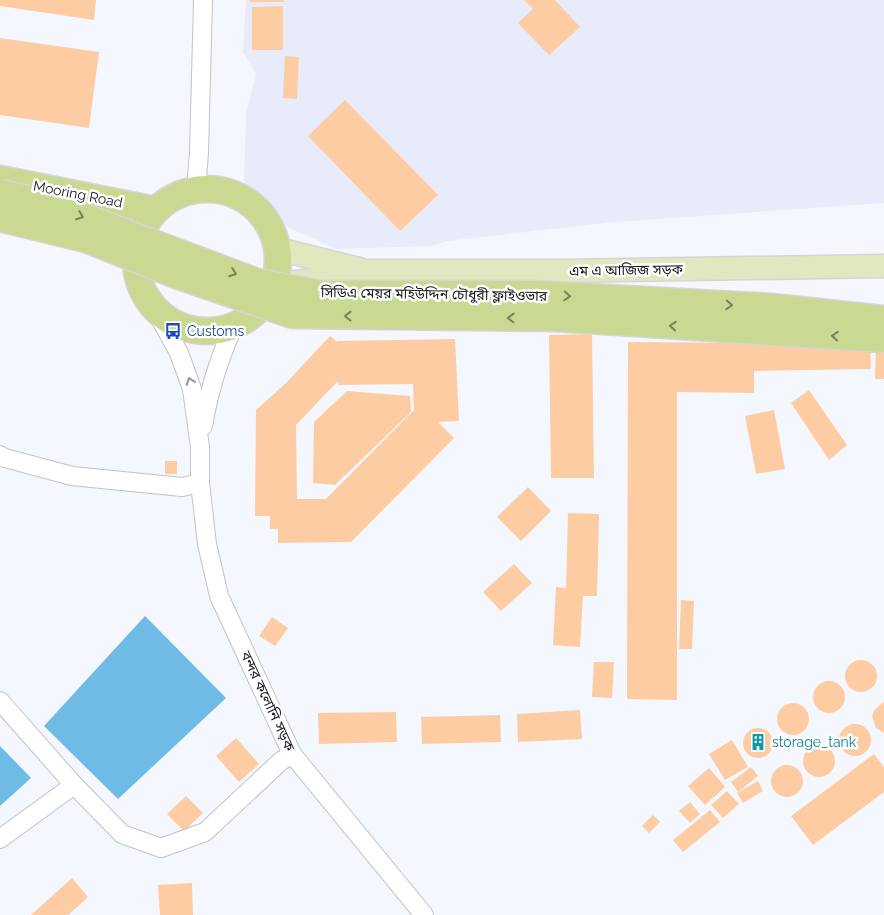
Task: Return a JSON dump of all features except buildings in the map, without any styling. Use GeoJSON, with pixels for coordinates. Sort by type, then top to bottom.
{"type":"FeatureCollection","features":[{"type":"Feature","properties":{"kind":"highway","name":"Mooring Road"},"geometry":{"type":"LineString","coordinates":[[0,179],[156,210]]}},
{"type":"Feature","properties":{"kind":"highway"},"geometry":{"type":"LineString","coordinates":[[196,189],[218,190],[240,196],[258,210],[271,228],[278,249],[275,285],[265,303],[251,318],[233,328],[206,332],[179,326],[156,311],[143,293],[136,272],[136,250],[142,229],[156,210],[174,196],[196,189]]}},
{"type":"Feature","properties":{"kind":"highway","name":"সিডিএ মেয়র মহিউদ্দিন চৌধুরী ফ্লাইওভার"},"geometry":{"type":"LineString","coordinates":[[0,193],[49,204],[257,282],[321,294],[534,294],[771,307],[884,319]]}},
{"type":"Feature","properties":{"kind":"highway"},"geometry":{"type":"LineString","coordinates":[[0,212],[50,226],[136,272]]}},
{"type":"Feature","properties":{"kind":"highway"},"geometry":{"type":"LineString","coordinates":[[0,218],[86,239],[179,276],[293,315],[556,318],[884,339]]}},
{"type":"Feature","properties":{"kind":"main road","name":"এম এ আজিজ সড়ক"},"geometry":{"type":"LineString","coordinates":[[278,249],[367,271]]}},
{"type":"Feature","properties":{"kind":"main road","name":"এম এ আজিজ সড়ক"},"geometry":{"type":"LineString","coordinates":[[275,285],[367,271],[562,272],[884,266]]}},
{"type":"Feature","properties":{"kind":"street"},"geometry":{"type":"LineString","coordinates":[[196,189],[199,153],[202,0]]}},
{"type":"Feature","properties":{"kind":"street","name":"বন্দর কলোনি সড়ক"},"geometry":{"type":"LineString","coordinates":[[156,311],[179,352],[192,389],[200,447],[200,483],[207,544],[219,596],[292,754],[424,915]]}},
{"type":"Feature","properties":{"kind":"street","name":"বন্দর কলোনি সড়ক"},"geometry":{"type":"LineString","coordinates":[[200,447],[205,412],[223,352],[233,328]]}},
{"type":"Feature","properties":{"kind":"street"},"geometry":{"type":"LineString","coordinates":[[0,458],[72,476],[182,487],[200,483]]}},
{"type":"Feature","properties":{"kind":"street"},"geometry":{"type":"LineString","coordinates":[[0,701],[74,785],[122,834],[161,848],[205,832],[281,761],[292,754]]}},
{"type":"Feature","properties":{"kind":"street"},"geometry":{"type":"LineString","coordinates":[[0,839],[74,785]]}},
{"type":"Feature","properties":{"kind":"shaded area"},"geometry":{"type":"Polygon","coordinates":[[[246,0],[884,0],[884,203],[615,222],[447,241],[431,246],[337,249],[289,228],[244,187],[246,113],[256,74],[243,52],[246,0]]]}},
{"type":"Feature","properties":{"kind":"water"},"geometry":{"type":"Polygon","coordinates":[[[145,616],[226,698],[118,799],[44,726],[145,616]]]}},
{"type":"Feature","properties":{"kind":"water"},"geometry":{"type":"Polygon","coordinates":[[[0,746],[31,778],[0,806],[0,746]]]}},
{"type":"Feature","properties":{"kind":"place","name":"Customs"},"geometry":{"type":"Point","coordinates":[173,331]}},
{"type":"Feature","properties":{"kind":"place","name":"storage_tank"},"geometry":{"type":"Point","coordinates":[758,742]}}]}
